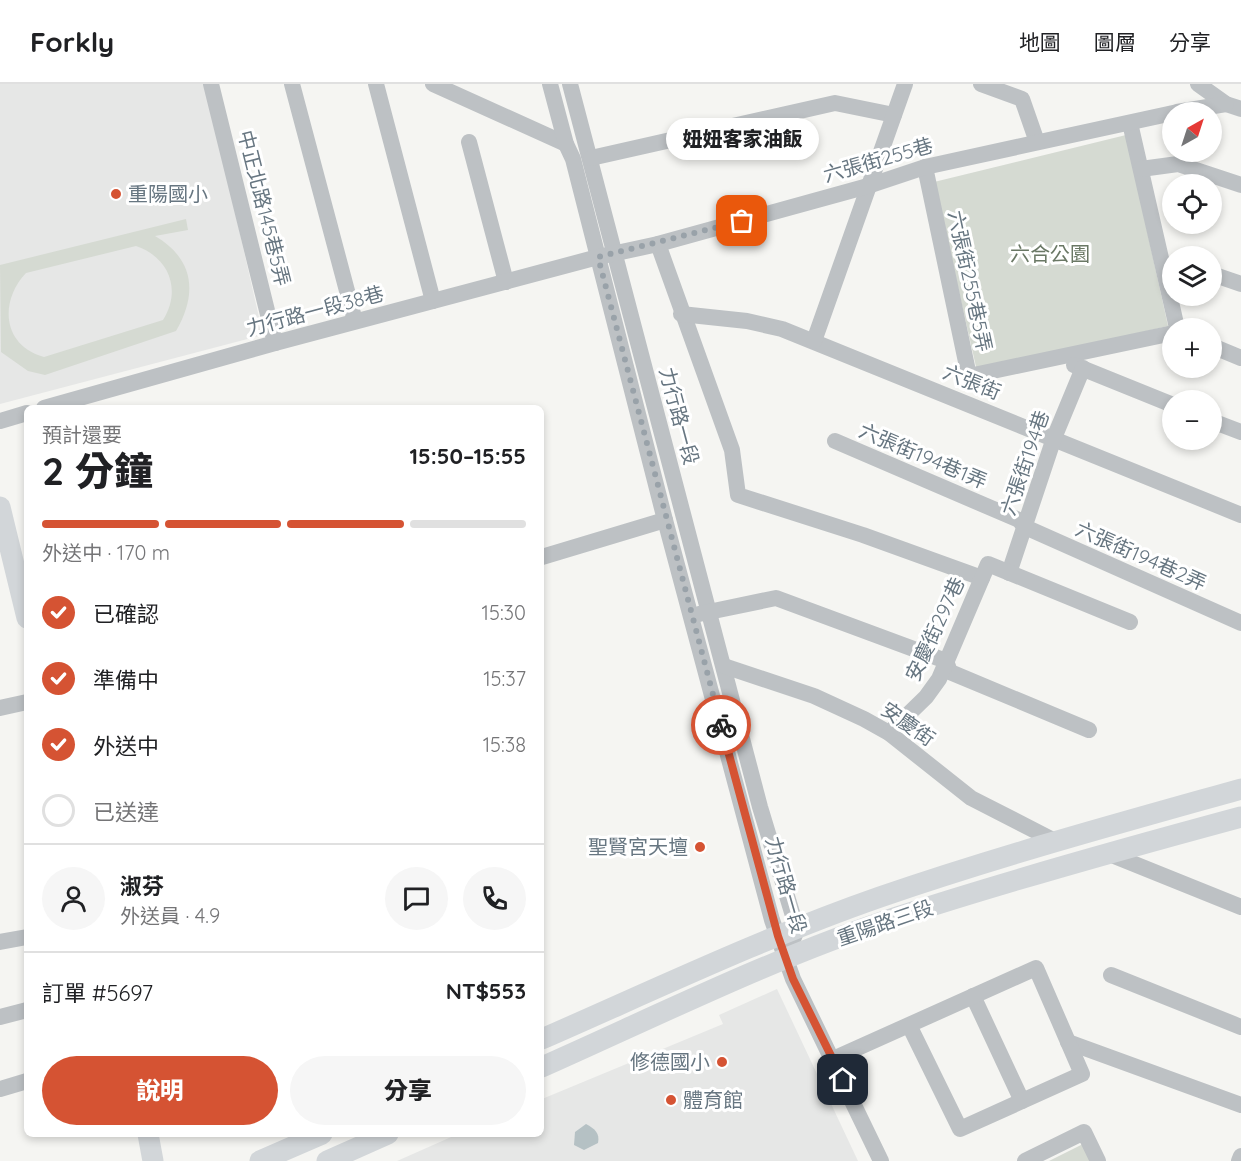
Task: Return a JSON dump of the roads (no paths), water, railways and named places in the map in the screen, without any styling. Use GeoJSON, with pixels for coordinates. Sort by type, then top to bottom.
{"type":"FeatureCollection","features":[{"type":"Feature","properties":{"kind":"main road"},"geometry":{"type":"LineString","coordinates":[[0,507],[4,540],[24,608]]}},
{"type":"Feature","properties":{"kind":"main road","name":"重陽路三段"},"geometry":{"type":"LineString","coordinates":[[544,1038],[778,936],[880,897],[1055,841],[1241,789]]}},
{"type":"Feature","properties":{"kind":"main road","name":"重陽路三段"},"geometry":{"type":"LineString","coordinates":[[544,1065],[786,959],[896,918],[1107,853],[1241,817]]}},
{"type":"Feature","properties":{"kind":"main road"},"geometry":{"type":"LineString","coordinates":[[149,1137],[153,1161]]}},
{"type":"Feature","properties":{"kind":"main road"},"geometry":{"type":"LineString","coordinates":[[260,1161],[315,1137]]}},
{"type":"Feature","properties":{"kind":"main road"},"geometry":{"type":"LineString","coordinates":[[327,1161],[381,1137]]}},
{"type":"Feature","properties":{"kind":"street","name":"中正北路145巷5弄"},"geometry":{"type":"LineString","coordinates":[[212,84],[275,343]]}},
{"type":"Feature","properties":{"kind":"street"},"geometry":{"type":"LineString","coordinates":[[292,84],[355,321]]}},
{"type":"Feature","properties":{"kind":"street"},"geometry":{"type":"LineString","coordinates":[[376,84],[433,301]]}},
{"type":"Feature","properties":{"kind":"street"},"geometry":{"type":"LineString","coordinates":[[433,84],[566,144]]}},
{"type":"Feature","properties":{"kind":"street","name":"力行路一段"},"geometry":{"type":"LineString","coordinates":[[550,84],[566,144],[573,159],[665,520],[723,666],[760,807],[797,929],[786,959]]}},
{"type":"Feature","properties":{"kind":"street","name":"力行路一段"},"geometry":{"type":"LineString","coordinates":[[570,84],[615,254],[778,936],[786,959]]}},
{"type":"Feature","properties":{"kind":"street"},"geometry":{"type":"LineString","coordinates":[[814,341],[905,84]]}},
{"type":"Feature","properties":{"kind":"street"},"geometry":{"type":"LineString","coordinates":[[981,84],[1022,99],[1037,142]]}},
{"type":"Feature","properties":{"kind":"street"},"geometry":{"type":"LineString","coordinates":[[1198,84],[1234,107]]}},
{"type":"Feature","properties":{"kind":"street"},"geometry":{"type":"LineString","coordinates":[[591,158],[835,103],[894,115]]}},
{"type":"Feature","properties":{"kind":"street","name":"六張街255巷"},"geometry":{"type":"LineString","coordinates":[[598,257],[658,244],[868,186],[925,167],[1162,116]]}},
{"type":"Feature","properties":{"kind":"street"},"geometry":{"type":"LineString","coordinates":[[1130,123],[1164,246]]}},
{"type":"Feature","properties":{"kind":"street"},"geometry":{"type":"LineString","coordinates":[[468,142],[506,282]]}},
{"type":"Feature","properties":{"kind":"street"},"geometry":{"type":"LineString","coordinates":[[1141,169],[1178,164],[1241,185]]}},
{"type":"Feature","properties":{"kind":"street","name":"六張街255巷5弄"},"geometry":{"type":"LineString","coordinates":[[925,167],[969,376],[1162,335]]}},
{"type":"Feature","properties":{"kind":"street"},"geometry":{"type":"LineString","coordinates":[[658,244],[681,314],[732,450],[738,495],[985,571],[1009,573],[1130,622]]}},
{"type":"Feature","properties":{"kind":"street","name":"力行路一段38巷"},"geometry":{"type":"LineString","coordinates":[[55,405],[355,321],[598,257]]}},
{"type":"Feature","properties":{"kind":"street"},"geometry":{"type":"LineString","coordinates":[[1222,277],[1241,284]]}},
{"type":"Feature","properties":{"kind":"street","name":"六張街"},"geometry":{"type":"LineString","coordinates":[[681,314],[747,321],[782,329],[1241,515]]}},
{"type":"Feature","properties":{"kind":"street"},"geometry":{"type":"LineString","coordinates":[[1222,350],[1241,358]]}},
{"type":"Feature","properties":{"kind":"street"},"geometry":{"type":"LineString","coordinates":[[1053,359],[1083,368],[1162,400]]}},
{"type":"Feature","properties":{"kind":"street","name":"六張街194巷"},"geometry":{"type":"LineString","coordinates":[[1009,573],[1054,438],[1083,368]]}},
{"type":"Feature","properties":{"kind":"street"},"geometry":{"type":"LineString","coordinates":[[0,421],[24,414]]}},
{"type":"Feature","properties":{"kind":"street"},"geometry":{"type":"LineString","coordinates":[[1222,425],[1241,432]]}},
{"type":"Feature","properties":{"kind":"street","name":"六張街194巷1弄"},"geometry":{"type":"LineString","coordinates":[[835,441],[1019,520],[1024,527]]}},
{"type":"Feature","properties":{"kind":"street"},"geometry":{"type":"LineString","coordinates":[[544,556],[665,520]]}},
{"type":"Feature","properties":{"kind":"street","name":"六張街194巷2弄"},"geometry":{"type":"LineString","coordinates":[[1024,527],[1241,623]]}},
{"type":"Feature","properties":{"kind":"street","name":"安慶街297巷"},"geometry":{"type":"LineString","coordinates":[[889,733],[926,697],[939,679],[985,571]]}},
{"type":"Feature","properties":{"kind":"street"},"geometry":{"type":"LineString","coordinates":[[701,614],[776,598],[946,661],[950,672],[1089,730]]}},
{"type":"Feature","properties":{"kind":"street","name":"安慶街"},"geometry":{"type":"LineString","coordinates":[[723,666],[814,696],[889,733],[970,798],[1055,841]]}},
{"type":"Feature","properties":{"kind":"street"},"geometry":{"type":"LineString","coordinates":[[0,708],[24,703]]}},
{"type":"Feature","properties":{"kind":"street"},"geometry":{"type":"LineString","coordinates":[[1107,853],[1241,907]]}},
{"type":"Feature","properties":{"kind":"street"},"geometry":{"type":"LineString","coordinates":[[0,942],[24,938]]}},
{"type":"Feature","properties":{"kind":"street"},"geometry":{"type":"LineString","coordinates":[[786,959],[793,979],[881,1161]]}},
{"type":"Feature","properties":{"kind":"street"},"geometry":{"type":"LineString","coordinates":[[833,1059],[1036,968],[1082,1074],[960,1129],[909,1025]]}},
{"type":"Feature","properties":{"kind":"street"},"geometry":{"type":"LineString","coordinates":[[1111,975],[1241,1027]]}},
{"type":"Feature","properties":{"kind":"street"},"geometry":{"type":"LineString","coordinates":[[974,996],[1022,1101]]}},
{"type":"Feature","properties":{"kind":"street"},"geometry":{"type":"LineString","coordinates":[[0,1017],[24,1011]]}},
{"type":"Feature","properties":{"kind":"street"},"geometry":{"type":"LineString","coordinates":[[1068,1042],[1241,1105]]}},
{"type":"Feature","properties":{"kind":"street"},"geometry":{"type":"LineString","coordinates":[[0,1089],[24,1082]]}},
{"type":"Feature","properties":{"kind":"street"},"geometry":{"type":"LineString","coordinates":[[1025,1161],[1084,1132],[1098,1161]]}},
{"type":"Feature","properties":{"kind":"street"},"geometry":{"type":"LineString","coordinates":[[1239,1161],[1241,1156]]}},
{"type":"Feature","properties":{"kind":"place","name":"重陽國小"},"geometry":{"type":"Point","coordinates":[116,194]}},
{"type":"Feature","properties":{"kind":"place","name":"妞妞客家油飯"},"geometry":{"type":"Point","coordinates":[742,221]}},
{"type":"Feature","properties":{"kind":"place","name":"聖賢宮天壇"},"geometry":{"type":"Point","coordinates":[700,847]}},
{"type":"Feature","properties":{"kind":"place","name":"修德國小"},"geometry":{"type":"Point","coordinates":[722,1062]}},
{"type":"Feature","properties":{"kind":"place","name":"體育館"},"geometry":{"type":"Point","coordinates":[671,1100]}},
{"type":"Feature","properties":{"kind":"park label","name":"六合公園"},"geometry":{"type":"Point","coordinates":[1050,254]}}]}
